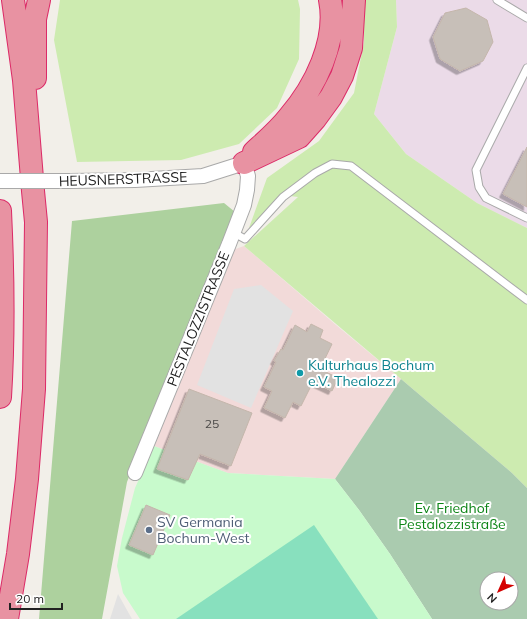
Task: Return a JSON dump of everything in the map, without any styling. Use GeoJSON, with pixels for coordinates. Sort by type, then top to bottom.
{"type":"FeatureCollection","features":[{"type":"Feature","properties":{"kind":"highway"},"geometry":{"type":"LineString","coordinates":[[7,619],[18,554],[27,479],[34,389],[36,222],[24,80],[12,0]]}},
{"type":"Feature","properties":{"kind":"highway"},"geometry":{"type":"LineString","coordinates":[[33,191],[35,19],[39,0]]}},
{"type":"Feature","properties":{"kind":"highway"},"geometry":{"type":"LineString","coordinates":[[244,163],[288,119],[314,82],[325,57],[331,28],[332,8],[330,0]]}},
{"type":"Feature","properties":{"kind":"highway"},"geometry":{"type":"LineString","coordinates":[[244,163],[298,137],[315,119],[331,97],[342,76],[351,48],[354,0]]}},
{"type":"Feature","properties":{"kind":"highway"},"geometry":{"type":"LineString","coordinates":[[0,211],[2,369],[0,397]]}},
{"type":"Feature","properties":{"kind":"street","name":"HEUSNERSTRASSE"},"geometry":{"type":"LineString","coordinates":[[0,181],[135,180],[203,176],[244,163]]}},
{"type":"Feature","properties":{"kind":"street","name":"PESTALOZZISTRASSE"},"geometry":{"type":"LineString","coordinates":[[135,473],[234,233],[244,205],[248,176],[244,163]]}},
{"type":"Feature","properties":{"kind":"lane"},"geometry":{"type":"LineString","coordinates":[[497,0],[527,18]]}},
{"type":"Feature","properties":{"kind":"lane"},"geometry":{"type":"LineString","coordinates":[[527,68],[476,170],[479,187],[486,198],[527,218]]}},
{"type":"Feature","properties":{"kind":"lane"},"geometry":{"type":"LineString","coordinates":[[234,233],[245,239],[283,198],[315,173],[332,164],[351,166],[527,300]]}},
{"type":"Feature","properties":{"kind":"shaded area"},"geometry":{"type":"Polygon","coordinates":[[[396,0],[527,0],[527,228],[477,203],[406,154],[374,114],[397,27],[396,0]]]}},
{"type":"Feature","properties":{"kind":"shaded area"},"geometry":{"type":"Polygon","coordinates":[[[244,246],[401,379],[335,479],[228,473],[154,446],[230,251],[244,246]]]}},
{"type":"Feature","properties":{"kind":"shaded area"},"geometry":{"type":"Polygon","coordinates":[[[261,285],[293,311],[251,408],[197,385],[234,289],[261,285]]]}},
{"type":"Feature","properties":{"kind":"shaded area"},"geometry":{"type":"Polygon","coordinates":[[[118,594],[132,619],[110,619],[118,594]]]}},
{"type":"Feature","properties":{"kind":"green space"},"geometry":{"type":"Polygon","coordinates":[[[60,0],[298,0],[300,9],[299,59],[277,108],[239,144],[181,160],[77,162],[54,40],[60,0]]]}},
{"type":"Feature","properties":{"kind":"green space"},"geometry":{"type":"Polygon","coordinates":[[[364,0],[396,0],[397,27],[374,114],[406,154],[477,203],[527,228],[527,488],[512,473],[244,246],[298,197],[282,195],[249,228],[267,178],[319,141],[354,93],[364,42],[364,0]]]}},
{"type":"Feature","properties":{"kind":"green space"},"geometry":{"type":"Polygon","coordinates":[[[224,203],[235,212],[193,313],[127,482],[102,619],[39,619],[72,221],[224,203]]]}},
{"type":"Feature","properties":{"kind":"green space","name":"Ev. Friedhof Pestalozzistraße"},"geometry":{"type":"Polygon","coordinates":[[[401,379],[512,473],[527,488],[527,619],[432,619],[390,554],[335,479],[401,379]]]}},
{"type":"Feature","properties":{"kind":"green space"},"geometry":{"type":"Polygon","coordinates":[[[154,446],[228,473],[335,479],[390,554],[432,619],[140,619],[123,593],[117,566],[122,538],[135,488],[154,446]]]}},
{"type":"Feature","properties":{"kind":"green space"},"geometry":{"type":"Polygon","coordinates":[[[314,525],[378,619],[176,619],[314,525]]]}},
{"type":"Feature","properties":{"kind":"building"},"geometry":{"type":"Polygon","coordinates":[[[466,8],[487,20],[493,42],[483,61],[460,71],[440,59],[433,37],[445,13],[466,8]]]}},
{"type":"Feature","properties":{"kind":"building"},"geometry":{"type":"Polygon","coordinates":[[[527,147],[527,207],[503,194],[527,147]]]}},
{"type":"Feature","properties":{"kind":"building","name":"Kulturhaus Bochum e.V. Thealozzi"},"geometry":{"type":"Polygon","coordinates":[[[311,324],[323,330],[320,338],[332,344],[320,369],[338,378],[332,391],[313,382],[301,406],[293,402],[285,418],[264,408],[272,391],[264,387],[276,362],[274,361],[281,349],[283,350],[295,325],[307,332],[311,324]]]}},
{"type":"Feature","properties":{"kind":"building"},"geometry":{"type":"Polygon","coordinates":[[[189,389],[252,413],[231,466],[200,454],[188,480],[157,469],[189,389]]]}},
{"type":"Feature","properties":{"kind":"building","name":"SV Germania Bochum-West"},"geometry":{"type":"Polygon","coordinates":[[[146,505],[170,515],[153,555],[129,545],[146,505]]]}},
{"type":"Feature","properties":{"kind":"place","name":"Kulturhaus Bochum e.V. Thealozzi"},"geometry":{"type":"Point","coordinates":[300,373]}},
{"type":"Feature","properties":{"kind":"place","name":"SV Germania Bochum-West"},"geometry":{"type":"Point","coordinates":[149,530]}}]}
